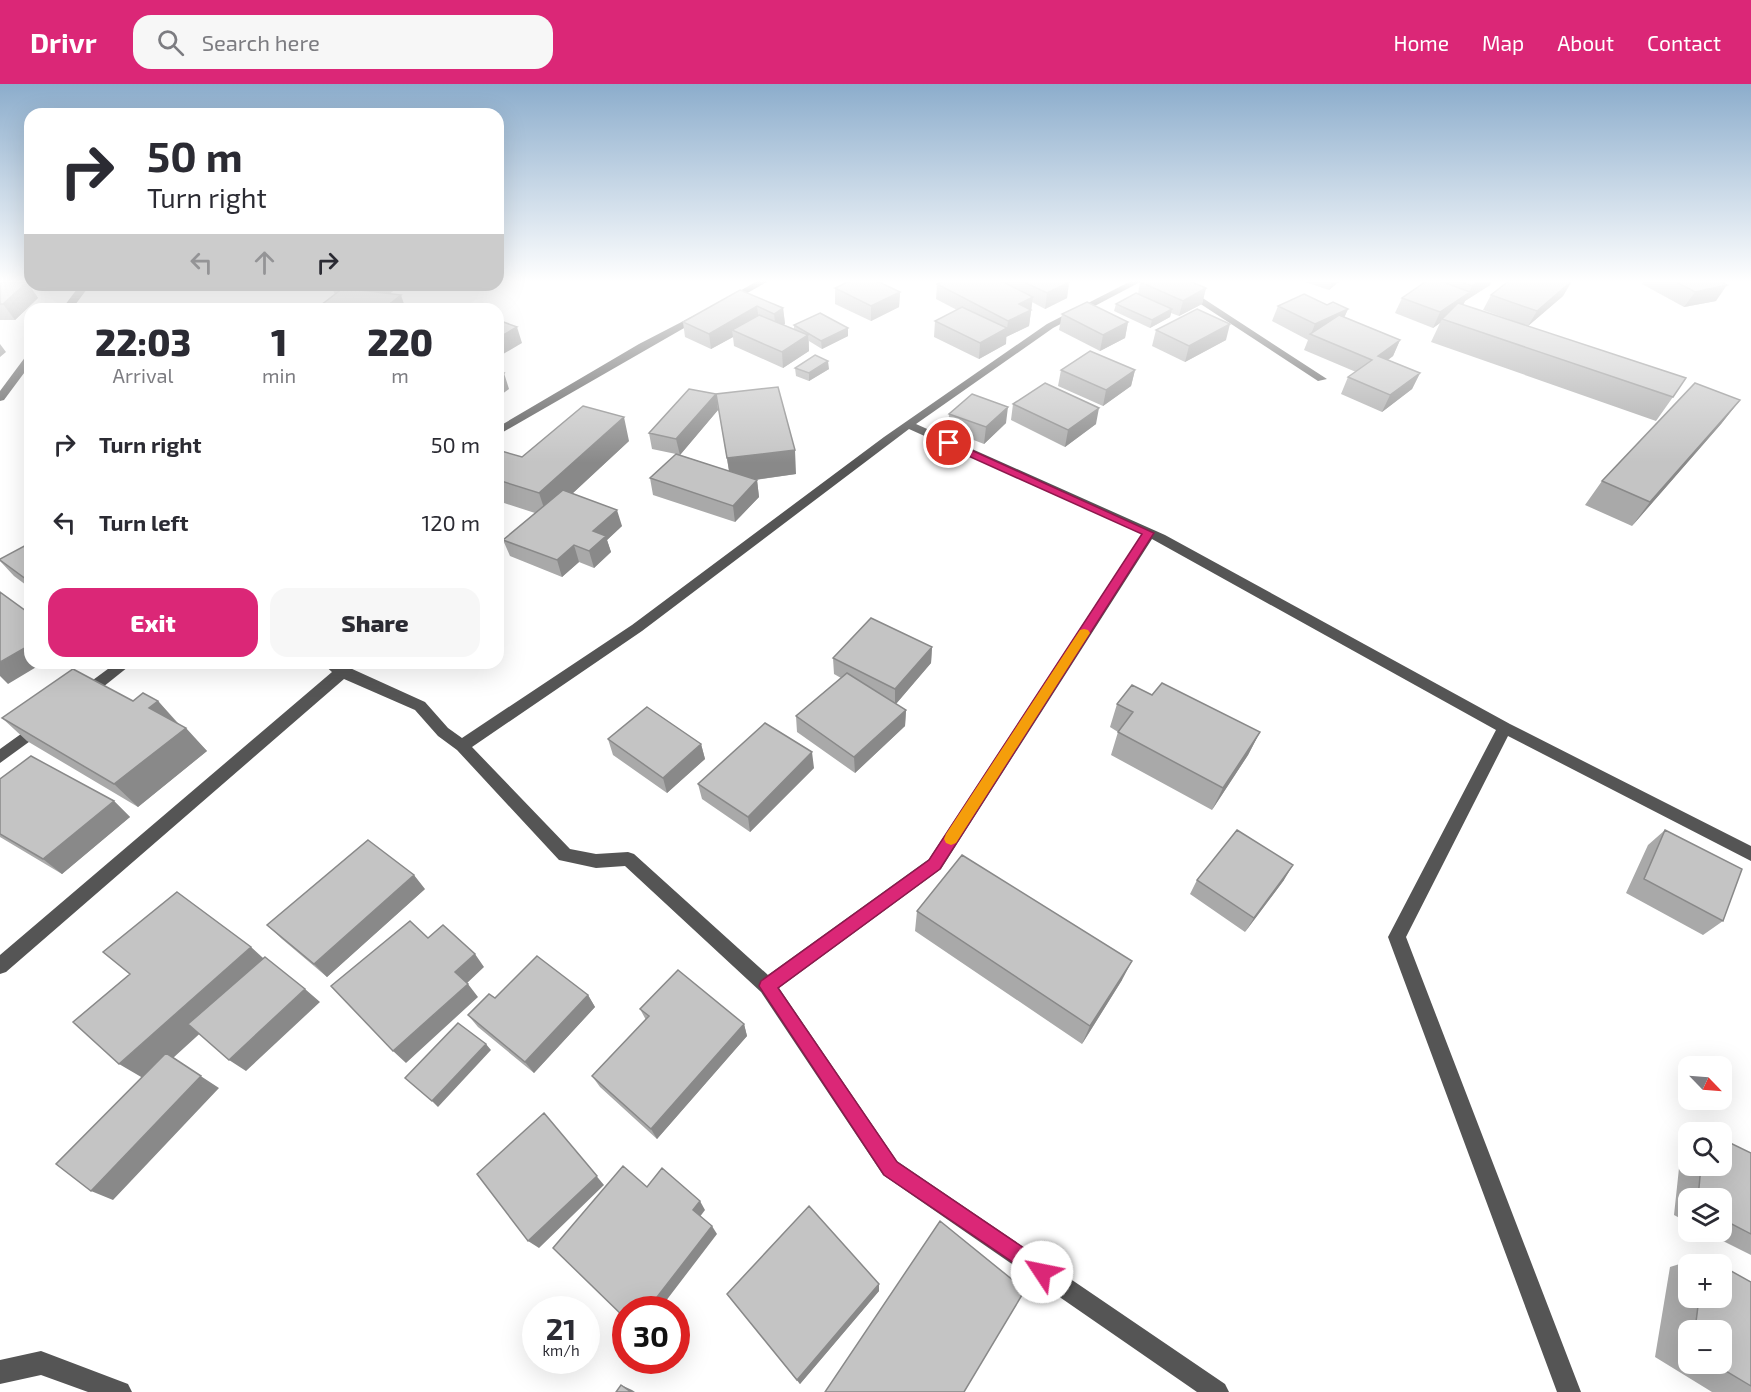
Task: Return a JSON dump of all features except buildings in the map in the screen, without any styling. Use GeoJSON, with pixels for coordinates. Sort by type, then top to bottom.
{"type":"FeatureCollection","features":[{"type":"Feature","properties":{"kind":"street"},"geometry":{"type":"LineString","coordinates":[[504,428],[653,341]]}},
{"type":"Feature","properties":{"kind":"street"},"geometry":{"type":"LineString","coordinates":[[462,746],[637,628],[908,425],[1028,341]]}},
{"type":"Feature","properties":{"kind":"street"},"geometry":{"type":"LineString","coordinates":[[1263,341],[1322,379]]}},
{"type":"Feature","properties":{"kind":"street"},"geometry":{"type":"LineString","coordinates":[[0,398],[24,366]]}},
{"type":"Feature","properties":{"kind":"street"},"geometry":{"type":"LineString","coordinates":[[908,425],[1149,533],[1505,728],[1751,854]]}},
{"type":"Feature","properties":{"kind":"street"},"geometry":{"type":"LineString","coordinates":[[767,986],[935,864],[1149,533]]}},
{"type":"Feature","properties":{"kind":"street"},"geometry":{"type":"LineString","coordinates":[[72,703],[118,669]]}},
{"type":"Feature","properties":{"kind":"street"},"geometry":{"type":"LineString","coordinates":[[0,966],[333,669]]}},
{"type":"Feature","properties":{"kind":"street"},"geometry":{"type":"LineString","coordinates":[[339,669],[420,706],[443,732],[462,746],[566,855],[596,861],[628,859],[767,986],[890,1168],[1217,1392]]}},
{"type":"Feature","properties":{"kind":"street"},"geometry":{"type":"LineString","coordinates":[[0,757],[54,717]]}},
{"type":"Feature","properties":{"kind":"street"},"geometry":{"type":"LineString","coordinates":[[1505,728],[1397,937],[1569,1392]]}},
{"type":"Feature","properties":{"kind":"street"},"geometry":{"type":"LineString","coordinates":[[0,1372],[41,1363],[120,1392]]}},
{"type":"Feature","properties":{"kind":"slow traffic"},"geometry":{"type":"LineString","coordinates":[[951,839],[1084,633]]}},
{"type":"Feature","properties":{"kind":"route"},"geometry":{"type":"LineString","coordinates":[[949,443],[1149,533],[935,864],[767,986],[890,1168],[1042,1272]]}}]}
